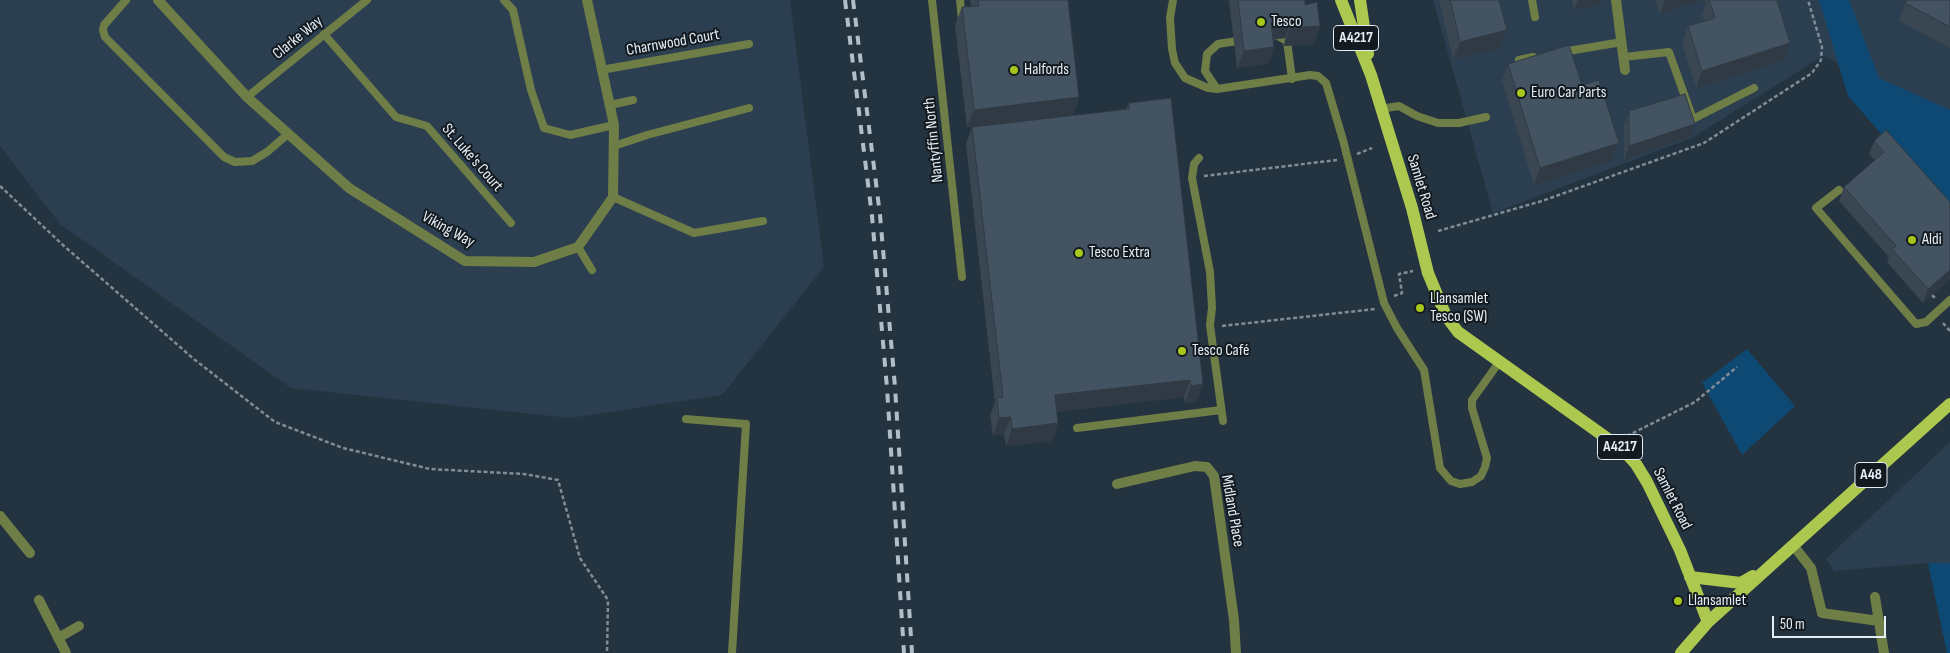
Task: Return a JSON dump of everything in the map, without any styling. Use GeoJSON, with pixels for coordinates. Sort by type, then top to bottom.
{"type":"FeatureCollection","features":[{"type":"Feature","properties":{"kind":"main road","name":"Samlet Road"},"geometry":{"type":"LineString","coordinates":[[1341,0],[1371,75]]}},
{"type":"Feature","properties":{"kind":"main road","name":"Samlet Road"},"geometry":{"type":"LineString","coordinates":[[1360,0],[1371,75],[1380,109],[1412,208],[1428,273],[1446,316],[1458,332],[1500,360],[1622,449],[1636,464],[1680,550],[1708,622]]}},
{"type":"Feature","properties":{"kind":"main road","name":"A48"},"geometry":{"type":"LineString","coordinates":[[1681,653],[1708,622],[1792,545],[1949,409]]}},
{"type":"Feature","properties":{"kind":"main road"},"geometry":{"type":"LineString","coordinates":[[1690,576],[1741,583],[1769,566]]}},
{"type":"Feature","properties":{"kind":"street","name":"Viking Way"},"geometry":{"type":"LineString","coordinates":[[158,0],[247,97],[349,188],[466,261],[534,262],[578,247]]}},
{"type":"Feature","properties":{"kind":"street"},"geometry":{"type":"LineString","coordinates":[[578,247],[613,197],[614,126],[587,0]]}},
{"type":"Feature","properties":{"kind":"street"},"geometry":{"type":"LineString","coordinates":[[1616,0],[1625,70]]}},
{"type":"Feature","properties":{"kind":"street","name":"Midland Place"},"geometry":{"type":"LineString","coordinates":[[1117,484],[1195,466],[1207,467],[1214,476],[1234,620],[1236,653]]}},
{"type":"Feature","properties":{"kind":"street"},"geometry":{"type":"LineString","coordinates":[[0,516],[30,553]]}},
{"type":"Feature","properties":{"kind":"street"},"geometry":{"type":"LineString","coordinates":[[1792,545],[1811,568],[1822,614],[1879,621]]}},
{"type":"Feature","properties":{"kind":"street"},"geometry":{"type":"LineString","coordinates":[[1875,597],[1884,653]]}},
{"type":"Feature","properties":{"kind":"street"},"geometry":{"type":"LineString","coordinates":[[39,600],[66,653]]}},
{"type":"Feature","properties":{"kind":"street"},"geometry":{"type":"LineString","coordinates":[[58,638],[79,626]]}},
{"type":"Feature","properties":{"kind":"lane"},"geometry":{"type":"LineString","coordinates":[[126,0],[104,25],[105,37],[224,157],[235,162],[252,161],[267,152],[288,134]]}},
{"type":"Feature","properties":{"kind":"lane","name":"Clarke Way"},"geometry":{"type":"LineString","coordinates":[[247,97],[367,0]]}},
{"type":"Feature","properties":{"kind":"lane"},"geometry":{"type":"LineString","coordinates":[[504,0],[513,10],[531,90],[544,128],[570,135],[614,126]]}},
{"type":"Feature","properties":{"kind":"lane","name":"Nantyffin North"},"geometry":{"type":"LineString","coordinates":[[932,0],[962,277]]}},
{"type":"Feature","properties":{"kind":"lane"},"geometry":{"type":"LineString","coordinates":[[960,0],[962,22]]}},
{"type":"Feature","properties":{"kind":"lane"},"geometry":{"type":"LineString","coordinates":[[1173,0],[1172,49],[1175,63],[1184,78],[1208,88],[1217,89],[1318,76],[1326,83],[1384,303],[1397,328],[1424,370],[1440,468],[1451,481],[1460,484],[1472,482],[1481,476],[1485,467],[1486,458],[1472,408],[1472,400],[1500,360]]}},
{"type":"Feature","properties":{"kind":"lane"},"geometry":{"type":"LineString","coordinates":[[1532,0],[1535,17]]}},
{"type":"Feature","properties":{"kind":"lane","name":"St. Luke's Court"},"geometry":{"type":"LineString","coordinates":[[324,34],[396,117],[427,126],[511,224]]}},
{"type":"Feature","properties":{"kind":"lane"},"geometry":{"type":"LineString","coordinates":[[1265,36],[1274,34],[1287,41],[1292,79]]}},
{"type":"Feature","properties":{"kind":"lane"},"geometry":{"type":"LineString","coordinates":[[1217,89],[1206,71],[1207,54],[1218,44],[1256,38]]}},
{"type":"Feature","properties":{"kind":"lane"},"geometry":{"type":"LineString","coordinates":[[1556,53],[1622,42]]}},
{"type":"Feature","properties":{"kind":"lane","name":"Charnwood Court"},"geometry":{"type":"LineString","coordinates":[[601,70],[749,44]]}},
{"type":"Feature","properties":{"kind":"lane"},"geometry":{"type":"LineString","coordinates":[[1624,57],[1669,52],[1692,119],[1754,88]]}},
{"type":"Feature","properties":{"kind":"lane"},"geometry":{"type":"LineString","coordinates":[[1519,60],[1538,56]]}},
{"type":"Feature","properties":{"kind":"lane"},"geometry":{"type":"LineString","coordinates":[[610,105],[633,100]]}},
{"type":"Feature","properties":{"kind":"lane"},"geometry":{"type":"LineString","coordinates":[[1380,109],[1399,106],[1417,116],[1438,124],[1459,123],[1486,117]]}},
{"type":"Feature","properties":{"kind":"lane"},"geometry":{"type":"LineString","coordinates":[[614,146],[647,135],[749,108]]}},
{"type":"Feature","properties":{"kind":"lane"},"geometry":{"type":"LineString","coordinates":[[1199,158],[1194,164],[1192,178],[1210,272],[1212,308],[1210,325],[1223,421]]}},
{"type":"Feature","properties":{"kind":"lane"},"geometry":{"type":"LineString","coordinates":[[1838,190],[1816,208],[1916,324],[1926,322],[1950,300]]}},
{"type":"Feature","properties":{"kind":"lane"},"geometry":{"type":"LineString","coordinates":[[613,197],[694,233],[763,221]]}},
{"type":"Feature","properties":{"kind":"lane"},"geometry":{"type":"LineString","coordinates":[[578,247],[592,270]]}},
{"type":"Feature","properties":{"kind":"lane"},"geometry":{"type":"LineString","coordinates":[[1077,428],[1221,410]]}},
{"type":"Feature","properties":{"kind":"lane"},"geometry":{"type":"LineString","coordinates":[[686,419],[746,424],[732,653]]}},
{"type":"Feature","properties":{"kind":"path"},"geometry":{"type":"LineString","coordinates":[[1438,231],[1542,201],[1704,143],[1812,72],[1821,60],[1822,47],[1808,0]]}},
{"type":"Feature","properties":{"kind":"path"},"geometry":{"type":"LineString","coordinates":[[1192,178],[1332,161],[1347,157]]}},
{"type":"Feature","properties":{"kind":"path"},"geometry":{"type":"LineString","coordinates":[[0,186],[64,246],[195,360],[275,422],[342,448],[430,469],[524,474],[558,480],[580,558],[608,600],[607,653]]}},
{"type":"Feature","properties":{"kind":"path"},"geometry":{"type":"LineString","coordinates":[[1210,325],[1219,326],[1375,310],[1390,298],[1402,293],[1399,274],[1413,271]]}},
{"type":"Feature","properties":{"kind":"path"},"geometry":{"type":"LineString","coordinates":[[1613,443],[1694,402],[1738,367]]}},
{"type":"Feature","properties":{"kind":"shaded area"},"geometry":{"type":"Polygon","coordinates":[[[0,0],[790,0],[824,267],[722,395],[570,418],[291,388],[60,224],[0,146],[0,0]]]}},
{"type":"Feature","properties":{"kind":"shaded area"},"geometry":{"type":"Polygon","coordinates":[[[1433,0],[1950,0],[1950,111],[1823,56],[1692,138],[1493,213],[1433,0]]]}},
{"type":"Feature","properties":{"kind":"shaded area"},"geometry":{"type":"Polygon","coordinates":[[[1819,0],[1849,0],[1879,78],[1950,110],[1950,212],[1848,96],[1819,0]]]}},
{"type":"Feature","properties":{"kind":"shaded area"},"geometry":{"type":"Polygon","coordinates":[[[1747,349],[1795,406],[1742,455],[1702,383],[1747,349]]]}},
{"type":"Feature","properties":{"kind":"shaded area"},"geometry":{"type":"Polygon","coordinates":[[[1950,442],[1950,563],[1928,563],[1834,571],[1826,559],[1950,442]]]}},
{"type":"Feature","properties":{"kind":"shaded area"},"geometry":{"type":"Polygon","coordinates":[[[1928,563],[1950,563],[1950,653],[1947,653],[1928,563]]]}},
{"type":"Feature","properties":{"kind":"building"},"geometry":{"type":"Polygon","coordinates":[[[978,0],[1068,0],[1079,97],[974,110],[962,7],[979,6],[978,0]]]}},
{"type":"Feature","properties":{"kind":"building"},"geometry":{"type":"Polygon","coordinates":[[[1238,0],[1305,0],[1305,5],[1317,2],[1320,26],[1290,28],[1291,21],[1271,23],[1274,47],[1244,51],[1238,0]]]}},
{"type":"Feature","properties":{"kind":"building"},"geometry":{"type":"Polygon","coordinates":[[[1450,0],[1499,0],[1507,30],[1460,42],[1450,0]]]}},
{"type":"Feature","properties":{"kind":"building"},"geometry":{"type":"Polygon","coordinates":[[[1709,0],[1777,0],[1790,43],[1702,71],[1688,26],[1715,18],[1709,0]]]}},
{"type":"Feature","properties":{"kind":"building"},"geometry":{"type":"Polygon","coordinates":[[[1907,0],[1950,0],[1950,27],[1905,3],[1907,0]]]}},
{"type":"Feature","properties":{"kind":"building"},"geometry":{"type":"Polygon","coordinates":[[[1569,45],[1582,85],[1599,80],[1619,143],[1540,168],[1508,64],[1569,45]]]}},
{"type":"Feature","properties":{"kind":"building"},"geometry":{"type":"Polygon","coordinates":[[[1685,94],[1695,124],[1629,146],[1629,111],[1685,94]]]}},
{"type":"Feature","properties":{"kind":"building","name":"Tesco Extra"},"geometry":{"type":"Polygon","coordinates":[[[1171,98],[1203,384],[1191,386],[1190,380],[1055,395],[1058,423],[1012,429],[1011,417],[999,418],[997,398],[1003,397],[972,127],[1129,109],[1129,103],[1171,98]]]}},
{"type":"Feature","properties":{"kind":"building","name":"Aldi"},"geometry":{"type":"Polygon","coordinates":[[[1886,130],[1950,202],[1950,270],[1928,289],[1892,249],[1896,246],[1844,187],[1884,152],[1874,141],[1886,130]]]}},
{"type":"Feature","properties":{"kind":"railway"},"geometry":{"type":"LineString","coordinates":[[845,0],[872,216],[887,388],[904,653]]}},
{"type":"Feature","properties":{"kind":"railway"},"geometry":{"type":"LineString","coordinates":[[853,0],[880,215],[895,387],[912,653]]}},
{"type":"Feature","properties":{"kind":"place","name":"Tesco"},"geometry":{"type":"Point","coordinates":[1261,22]}},
{"type":"Feature","properties":{"kind":"place","name":"Halfords"},"geometry":{"type":"Point","coordinates":[1014,70]}},
{"type":"Feature","properties":{"kind":"place","name":"Euro Car Parts"},"geometry":{"type":"Point","coordinates":[1521,93]}},
{"type":"Feature","properties":{"kind":"place","name":"Aldi"},"geometry":{"type":"Point","coordinates":[1912,240]}},
{"type":"Feature","properties":{"kind":"place","name":"Tesco Extra"},"geometry":{"type":"Point","coordinates":[1079,253]}},
{"type":"Feature","properties":{"kind":"place","name":"Llansamlet Tesco (SW)"},"geometry":{"type":"Point","coordinates":[1420,308]}},
{"type":"Feature","properties":{"kind":"place","name":"Tesco Café"},"geometry":{"type":"Point","coordinates":[1182,351]}},
{"type":"Feature","properties":{"kind":"place","name":"Llansamlet"},"geometry":{"type":"Point","coordinates":[1678,601]}}]}
